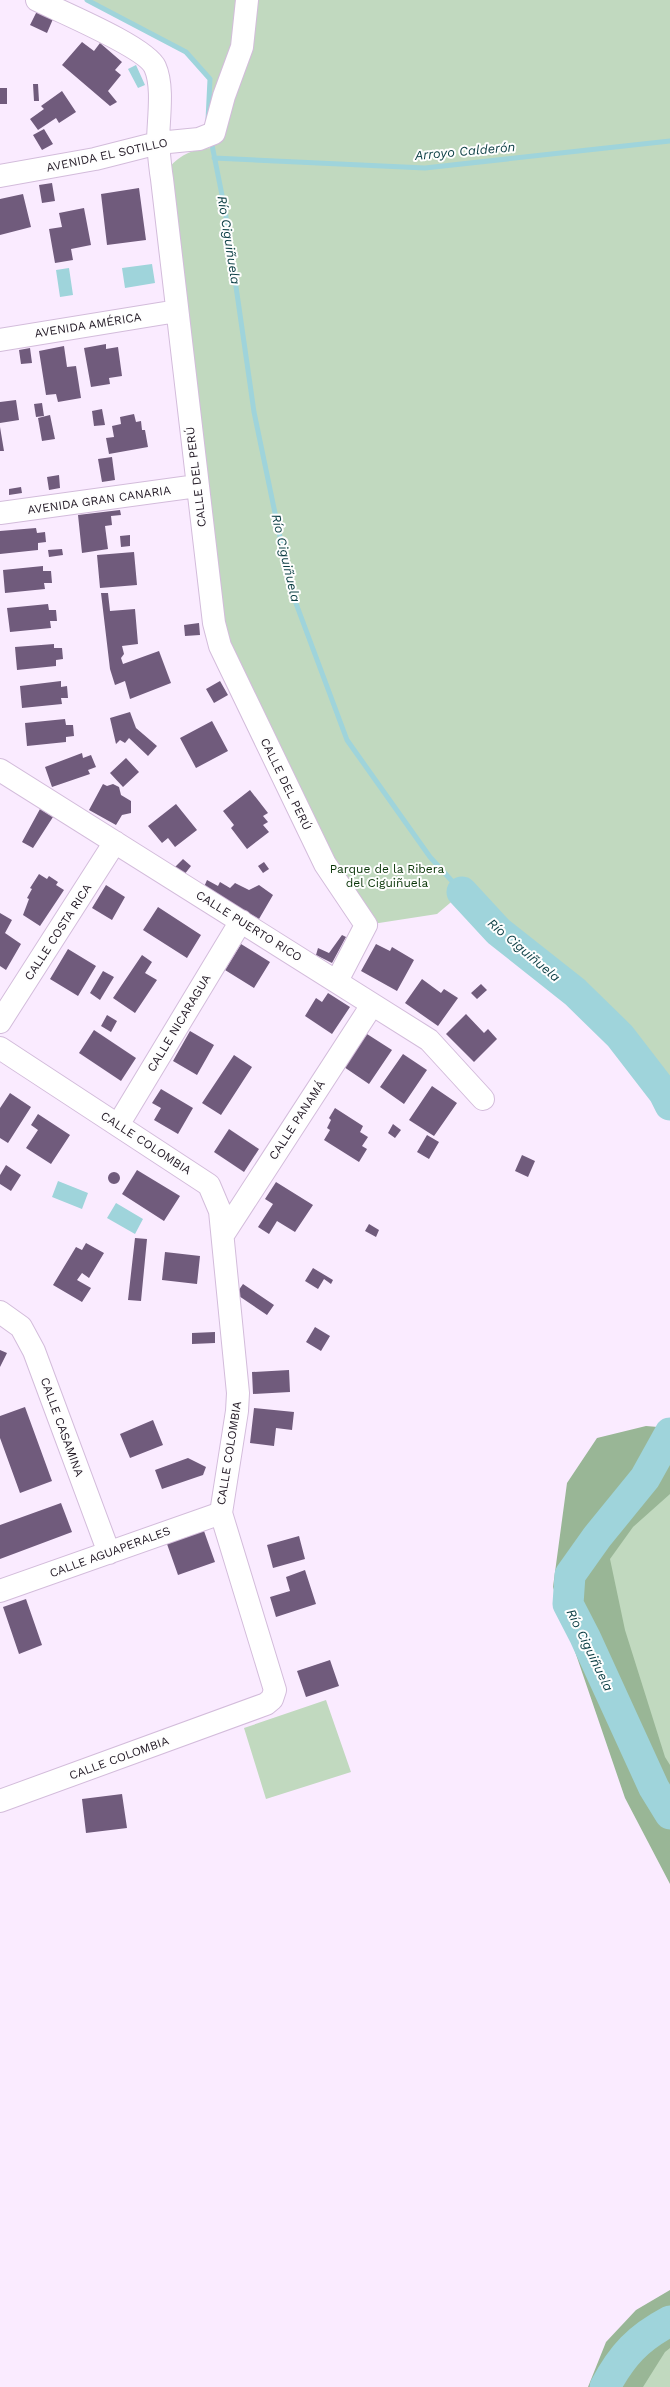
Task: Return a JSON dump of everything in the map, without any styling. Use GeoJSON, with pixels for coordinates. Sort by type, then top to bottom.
{"type":"FeatureCollection","features":[{"type":"Feature","properties":{"kind":"street","name":"CALLE DEL PERÚ"},"geometry":{"type":"LineString","coordinates":[[37,0],[130,46],[150,58],[156,68],[159,92],[158,143],[214,623],[220,646],[325,864],[366,925],[337,981]]}},
{"type":"Feature","properties":{"kind":"street","name":"AVENIDA EL SOTILLO"},"geometry":{"type":"LineString","coordinates":[[0,176],[95,158],[158,143],[207,136],[242,47],[247,0]]}},
{"type":"Feature","properties":{"kind":"street","name":"AVENIDA AMÉRICA"},"geometry":{"type":"LineString","coordinates":[[0,340],[177,311]]}},
{"type":"Feature","properties":{"kind":"street","name":"AVENIDA GRAN CANARIA"},"geometry":{"type":"LineString","coordinates":[[0,513],[197,486]]}},
{"type":"Feature","properties":{"kind":"street","name":"CALLE PUERTO RICO"},"geometry":{"type":"LineString","coordinates":[[0,770],[337,981],[436,1046],[483,1099]]}},
{"type":"Feature","properties":{"kind":"street","name":"CALLE COSTA RICA"},"geometry":{"type":"LineString","coordinates":[[0,1022],[115,842]]}},
{"type":"Feature","properties":{"kind":"street","name":"CALLE NICARAGUA"},"geometry":{"type":"LineString","coordinates":[[118,1124],[241,921]]}},
{"type":"Feature","properties":{"kind":"street","name":"CALLE PANAMÁ"},"geometry":{"type":"LineString","coordinates":[[223,1235],[372,1005]]}},
{"type":"Feature","properties":{"kind":"street","name":"CALLE COLOMBIA"},"geometry":{"type":"LineString","coordinates":[[0,1048],[209,1185],[220,1211],[238,1393],[237,1411],[220,1513],[275,1690],[272,1698],[266,1704],[0,1801]]}},
{"type":"Feature","properties":{"kind":"street","name":"CALLE CASAMINA"},"geometry":{"type":"LineString","coordinates":[[0,1312],[21,1327],[34,1351],[108,1553]]}},
{"type":"Feature","properties":{"kind":"street","name":"CALLE AGUAPERALES"},"geometry":{"type":"LineString","coordinates":[[0,1592],[220,1513]]}},
{"type":"Feature","properties":{"kind":"green space","name":"Parque de la Ribera del Ciguiñuela"},"geometry":{"type":"Polygon","coordinates":[[[87,0],[670,0],[670,1105],[664,1093],[620,1036],[575,992],[498,931],[463,892],[437,914],[366,925],[220,646],[169,168],[178,159],[189,153],[200,149],[212,148],[208,123],[209,79],[186,52],[87,0]]]}},
{"type":"Feature","properties":{"kind":"green space"},"geometry":{"type":"Polygon","coordinates":[[[670,1433],[670,1814],[570,1575],[670,1433]]]}},
{"type":"Feature","properties":{"kind":"green space"},"geometry":{"type":"Polygon","coordinates":[[[326,1700],[351,1772],[266,1799],[244,1728],[326,1700]]]}},
{"type":"Feature","properties":{"kind":"green space"},"geometry":{"type":"Polygon","coordinates":[[[670,2321],[670,2387],[605,2387],[670,2321]]]}},
{"type":"Feature","properties":{"kind":"shaded area"},"geometry":{"type":"Polygon","coordinates":[[[136,65],[145,85],[138,88],[128,69],[136,65]]]}},
{"type":"Feature","properties":{"kind":"shaded area"},"geometry":{"type":"Polygon","coordinates":[[[152,264],[155,283],[125,288],[122,268],[152,264]]]}},
{"type":"Feature","properties":{"kind":"shaded area"},"geometry":{"type":"Polygon","coordinates":[[[69,268],[73,295],[60,297],[56,270],[69,268]]]}},
{"type":"Feature","properties":{"kind":"shaded area"},"geometry":{"type":"Polygon","coordinates":[[[58,1181],[88,1193],[82,1209],[52,1197],[58,1181]]]}},
{"type":"Feature","properties":{"kind":"shaded area"},"geometry":{"type":"Polygon","coordinates":[[[116,1203],[143,1219],[135,1234],[107,1218],[116,1203]]]}},
{"type":"Feature","properties":{"kind":"shaded area"},"geometry":{"type":"Polygon","coordinates":[[[646,1426],[670,1428],[670,1494],[633,1527],[610,1559],[625,1630],[665,1757],[670,1765],[670,1884],[625,1798],[553,1587],[567,1483],[597,1438],[646,1426]]]}},
{"type":"Feature","properties":{"kind":"shaded area"},"geometry":{"type":"Polygon","coordinates":[[[670,2290],[670,2348],[665,2352],[643,2387],[588,2387],[606,2342],[636,2310],[670,2290]]]}},
{"type":"Feature","properties":{"kind":"building"},"geometry":{"type":"Polygon","coordinates":[[[37,11],[53,19],[47,33],[30,25],[37,11]]]}},
{"type":"Feature","properties":{"kind":"building"},"geometry":{"type":"Polygon","coordinates":[[[82,42],[94,51],[100,43],[122,62],[115,70],[121,75],[108,91],[117,102],[110,106],[62,65],[82,42]]]}},
{"type":"Feature","properties":{"kind":"building"},"geometry":{"type":"Polygon","coordinates":[[[33,84],[38,84],[39,101],[34,101],[33,84]]]}},
{"type":"Feature","properties":{"kind":"building"},"geometry":{"type":"Polygon","coordinates":[[[0,88],[7,88],[7,104],[0,104],[0,88]]]}},
{"type":"Feature","properties":{"kind":"building"},"geometry":{"type":"Polygon","coordinates":[[[62,91],[76,112],[59,123],[56,118],[38,130],[30,119],[44,109],[41,106],[62,91]]]}},
{"type":"Feature","properties":{"kind":"building"},"geometry":{"type":"Polygon","coordinates":[[[44,129],[53,144],[42,150],[33,135],[44,129]]]}},
{"type":"Feature","properties":{"kind":"building"},"geometry":{"type":"Polygon","coordinates":[[[52,183],[55,201],[42,203],[39,185],[52,183]]]}},
{"type":"Feature","properties":{"kind":"building"},"geometry":{"type":"Polygon","coordinates":[[[139,188],[146,240],[107,245],[101,194],[139,188]]]}},
{"type":"Feature","properties":{"kind":"building"},"geometry":{"type":"Polygon","coordinates":[[[23,194],[31,227],[0,235],[0,199],[23,194]]]}},
{"type":"Feature","properties":{"kind":"building"},"geometry":{"type":"Polygon","coordinates":[[[84,208],[91,245],[71,249],[73,260],[55,263],[49,229],[62,227],[59,213],[84,208]]]}},
{"type":"Feature","properties":{"kind":"building"},"geometry":{"type":"Polygon","coordinates":[[[106,344],[106,349],[118,347],[122,376],[109,378],[110,384],[91,387],[84,348],[106,344]]]}},
{"type":"Feature","properties":{"kind":"building"},"geometry":{"type":"Polygon","coordinates":[[[64,346],[67,367],[76,366],[81,398],[58,402],[56,394],[46,395],[39,351],[64,346]]]}},
{"type":"Feature","properties":{"kind":"building"},"geometry":{"type":"Polygon","coordinates":[[[30,348],[32,363],[21,364],[19,350],[30,348]]]}},
{"type":"Feature","properties":{"kind":"building"},"geometry":{"type":"Polygon","coordinates":[[[16,400],[19,420],[0,423],[0,402],[16,400]]]}},
{"type":"Feature","properties":{"kind":"building"},"geometry":{"type":"Polygon","coordinates":[[[42,403],[44,416],[36,417],[34,404],[42,403]]]}},
{"type":"Feature","properties":{"kind":"building"},"geometry":{"type":"Polygon","coordinates":[[[102,409],[105,425],[94,426],[92,411],[102,409]]]}},
{"type":"Feature","properties":{"kind":"building"},"geometry":{"type":"Polygon","coordinates":[[[134,414],[136,422],[141,421],[142,430],[145,430],[148,447],[109,454],[106,438],[114,437],[112,426],[121,424],[120,417],[134,414]]]}},
{"type":"Feature","properties":{"kind":"building"},"geometry":{"type":"Polygon","coordinates":[[[50,415],[55,439],[42,441],[38,418],[50,415]]]}},
{"type":"Feature","properties":{"kind":"building"},"geometry":{"type":"Polygon","coordinates":[[[0,427],[4,451],[0,451],[0,427]]]}},
{"type":"Feature","properties":{"kind":"building"},"geometry":{"type":"Polygon","coordinates":[[[112,457],[115,480],[102,482],[98,459],[112,457]]]}},
{"type":"Feature","properties":{"kind":"building"},"geometry":{"type":"Polygon","coordinates":[[[59,475],[60,488],[49,490],[47,477],[59,475]]]}},
{"type":"Feature","properties":{"kind":"building"},"geometry":{"type":"Polygon","coordinates":[[[21,487],[22,493],[9,495],[9,489],[21,487]]]}},
{"type":"Feature","properties":{"kind":"building"},"geometry":{"type":"Polygon","coordinates":[[[120,510],[121,515],[111,516],[112,525],[105,526],[108,549],[82,553],[78,515],[120,510]]]}},
{"type":"Feature","properties":{"kind":"building"},"geometry":{"type":"Polygon","coordinates":[[[36,528],[37,533],[45,532],[46,542],[38,543],[38,550],[0,554],[0,531],[36,528]]]}},
{"type":"Feature","properties":{"kind":"building"},"geometry":{"type":"Polygon","coordinates":[[[130,535],[130,546],[121,547],[120,536],[130,535]]]}},
{"type":"Feature","properties":{"kind":"building"},"geometry":{"type":"Polygon","coordinates":[[[62,549],[63,555],[49,557],[48,550],[62,549]]]}},
{"type":"Feature","properties":{"kind":"building"},"geometry":{"type":"Polygon","coordinates":[[[134,552],[137,585],[100,588],[97,555],[134,552]]]}},
{"type":"Feature","properties":{"kind":"building"},"geometry":{"type":"Polygon","coordinates":[[[43,566],[43,571],[51,571],[52,583],[44,583],[45,589],[5,593],[3,570],[43,566]]]}},
{"type":"Feature","properties":{"kind":"building"},"geometry":{"type":"Polygon","coordinates":[[[101,593],[108,593],[110,611],[135,609],[138,644],[122,646],[124,654],[121,658],[123,664],[159,651],[171,683],[130,699],[125,681],[115,685],[110,669],[101,593]]]}},
{"type":"Feature","properties":{"kind":"building"},"geometry":{"type":"Polygon","coordinates":[[[48,604],[49,610],[56,610],[57,621],[50,621],[51,628],[10,632],[7,608],[48,604]]]}},
{"type":"Feature","properties":{"kind":"building"},"geometry":{"type":"Polygon","coordinates":[[[199,623],[200,635],[185,636],[184,625],[199,623]]]}},
{"type":"Feature","properties":{"kind":"building"},"geometry":{"type":"Polygon","coordinates":[[[54,644],[54,648],[62,648],[63,659],[56,660],[56,666],[17,670],[15,647],[54,644]]]}},
{"type":"Feature","properties":{"kind":"building"},"geometry":{"type":"Polygon","coordinates":[[[61,681],[61,687],[67,686],[68,698],[61,698],[62,704],[22,708],[20,686],[61,681]]]}},
{"type":"Feature","properties":{"kind":"building"},"geometry":{"type":"Polygon","coordinates":[[[220,681],[228,695],[214,703],[206,689],[220,681]]]}},
{"type":"Feature","properties":{"kind":"building"},"geometry":{"type":"Polygon","coordinates":[[[130,712],[136,728],[157,746],[148,756],[129,738],[125,743],[120,740],[116,744],[110,718],[130,712]]]}},
{"type":"Feature","properties":{"kind":"building"},"geometry":{"type":"Polygon","coordinates":[[[65,719],[66,725],[73,725],[74,736],[66,737],[66,742],[27,746],[25,723],[65,719]]]}},
{"type":"Feature","properties":{"kind":"building"},"geometry":{"type":"Polygon","coordinates":[[[212,721],[228,751],[196,768],[180,738],[212,721]]]}},
{"type":"Feature","properties":{"kind":"building"},"geometry":{"type":"Polygon","coordinates":[[[82,753],[83,758],[91,755],[96,767],[88,770],[90,774],[52,787],[45,767],[82,753]]]}},
{"type":"Feature","properties":{"kind":"building"},"geometry":{"type":"Polygon","coordinates":[[[126,758],[139,772],[123,787],[110,773],[126,758]]]}},
{"type":"Feature","properties":{"kind":"building"},"geometry":{"type":"Polygon","coordinates":[[[103,784],[107,786],[113,784],[119,787],[121,795],[131,801],[131,813],[122,815],[116,825],[89,810],[103,784]]]}},
{"type":"Feature","properties":{"kind":"building"},"geometry":{"type":"Polygon","coordinates":[[[250,790],[268,813],[263,816],[268,822],[263,825],[269,832],[247,849],[231,828],[234,825],[223,811],[250,790]]]}},
{"type":"Feature","properties":{"kind":"building"},"geometry":{"type":"Polygon","coordinates":[[[176,804],[197,830],[175,847],[168,838],[162,843],[148,826],[176,804]]]}},
{"type":"Feature","properties":{"kind":"building"},"geometry":{"type":"Polygon","coordinates":[[[40,809],[53,817],[33,848],[22,842],[40,809]]]}},
{"type":"Feature","properties":{"kind":"building"},"geometry":{"type":"Polygon","coordinates":[[[183,859],[191,866],[184,875],[174,868],[183,859]]]}},
{"type":"Feature","properties":{"kind":"building"},"geometry":{"type":"Polygon","coordinates":[[[264,862],[269,869],[263,873],[258,866],[264,862]]]}},
{"type":"Feature","properties":{"kind":"building"},"geometry":{"type":"Polygon","coordinates":[[[39,874],[47,879],[49,876],[58,882],[56,885],[64,890],[40,926],[23,915],[29,899],[27,898],[32,889],[30,888],[39,874]]]}},
{"type":"Feature","properties":{"kind":"building"},"geometry":{"type":"Polygon","coordinates":[[[207,880],[218,886],[220,882],[230,888],[235,883],[249,890],[259,885],[273,895],[259,919],[204,887],[207,880]]]}},
{"type":"Feature","properties":{"kind":"building"},"geometry":{"type":"Polygon","coordinates":[[[106,885],[125,897],[112,920],[92,908],[106,885]]]}},
{"type":"Feature","properties":{"kind":"building"},"geometry":{"type":"Polygon","coordinates":[[[158,907],[201,935],[187,958],[143,930],[158,907]]]}},
{"type":"Feature","properties":{"kind":"building"},"geometry":{"type":"Polygon","coordinates":[[[0,913],[12,920],[5,933],[21,944],[6,970],[0,966],[0,913]]]}},
{"type":"Feature","properties":{"kind":"building"},"geometry":{"type":"Polygon","coordinates":[[[342,935],[346,937],[332,963],[316,955],[318,948],[329,953],[342,935]]]}},
{"type":"Feature","properties":{"kind":"building"},"geometry":{"type":"Polygon","coordinates":[[[241,944],[270,962],[254,988],[225,970],[241,944]]]}},
{"type":"Feature","properties":{"kind":"building"},"geometry":{"type":"Polygon","coordinates":[[[376,944],[390,951],[392,947],[414,960],[397,991],[361,971],[376,944]]]}},
{"type":"Feature","properties":{"kind":"building"},"geometry":{"type":"Polygon","coordinates":[[[68,949],[96,966],[78,996],[50,979],[68,949]]]}},
{"type":"Feature","properties":{"kind":"building"},"geometry":{"type":"Polygon","coordinates":[[[142,955],[152,962],[145,973],[157,980],[135,1013],[113,998],[142,955]]]}},
{"type":"Feature","properties":{"kind":"building"},"geometry":{"type":"Polygon","coordinates":[[[103,971],[114,977],[100,1000],[90,993],[103,971]]]}},
{"type":"Feature","properties":{"kind":"building"},"geometry":{"type":"Polygon","coordinates":[[[422,979],[441,993],[444,989],[458,998],[438,1026],[405,1003],[422,979]]]}},
{"type":"Feature","properties":{"kind":"building"},"geometry":{"type":"Polygon","coordinates":[[[481,984],[487,990],[477,999],[471,993],[481,984]]]}},
{"type":"Feature","properties":{"kind":"building"},"geometry":{"type":"Polygon","coordinates":[[[328,993],[350,1007],[332,1034],[305,1016],[316,998],[322,1002],[328,993]]]}},
{"type":"Feature","properties":{"kind":"building"},"geometry":{"type":"Polygon","coordinates":[[[466,1014],[484,1033],[488,1029],[497,1039],[474,1062],[446,1034],[466,1014]]]}},
{"type":"Feature","properties":{"kind":"building"},"geometry":{"type":"Polygon","coordinates":[[[107,1015],[117,1021],[111,1032],[101,1026],[107,1015]]]}},
{"type":"Feature","properties":{"kind":"building"},"geometry":{"type":"Polygon","coordinates":[[[94,1030],[136,1058],[121,1081],[79,1053],[94,1030]]]}},
{"type":"Feature","properties":{"kind":"building"},"geometry":{"type":"Polygon","coordinates":[[[190,1031],[214,1045],[197,1075],[173,1061],[190,1031]]]}},
{"type":"Feature","properties":{"kind":"building"},"geometry":{"type":"Polygon","coordinates":[[[367,1034],[392,1050],[369,1084],[344,1067],[367,1034]]]}},
{"type":"Feature","properties":{"kind":"building"},"geometry":{"type":"Polygon","coordinates":[[[403,1054],[427,1070],[404,1104],[380,1087],[403,1054]]]}},
{"type":"Feature","properties":{"kind":"building"},"geometry":{"type":"Polygon","coordinates":[[[234,1055],[252,1067],[221,1115],[202,1103],[234,1055]]]}},
{"type":"Feature","properties":{"kind":"building"},"geometry":{"type":"Polygon","coordinates":[[[432,1086],[457,1103],[434,1136],[409,1120],[432,1086]]]}},
{"type":"Feature","properties":{"kind":"building"},"geometry":{"type":"Polygon","coordinates":[[[161,1089],[193,1108],[178,1134],[154,1120],[161,1108],[152,1103],[161,1089]]]}},
{"type":"Feature","properties":{"kind":"building"},"geometry":{"type":"Polygon","coordinates":[[[10,1093],[31,1107],[8,1143],[0,1138],[0,1108],[10,1093]]]}},
{"type":"Feature","properties":{"kind":"building"},"geometry":{"type":"Polygon","coordinates":[[[335,1108],[363,1126],[360,1132],[368,1137],[362,1146],[367,1149],[359,1162],[324,1140],[330,1130],[327,1128],[331,1120],[329,1118],[335,1108]]]}},
{"type":"Feature","properties":{"kind":"building"},"geometry":{"type":"Polygon","coordinates":[[[38,1114],[70,1135],[51,1164],[26,1148],[38,1130],[31,1125],[38,1114]]]}},
{"type":"Feature","properties":{"kind":"building"},"geometry":{"type":"Polygon","coordinates":[[[393,1124],[401,1130],[395,1138],[388,1133],[393,1124]]]}},
{"type":"Feature","properties":{"kind":"building"},"geometry":{"type":"Polygon","coordinates":[[[229,1129],[259,1149],[244,1172],[214,1152],[229,1129]]]}},
{"type":"Feature","properties":{"kind":"building"},"geometry":{"type":"Polygon","coordinates":[[[427,1135],[439,1142],[429,1159],[417,1152],[427,1135]]]}},
{"type":"Feature","properties":{"kind":"building"},"geometry":{"type":"Polygon","coordinates":[[[522,1155],[535,1161],[528,1177],[515,1171],[522,1155]]]}},
{"type":"Feature","properties":{"kind":"building"},"geometry":{"type":"Polygon","coordinates":[[[6,1165],[21,1175],[11,1191],[0,1184],[0,1175],[6,1165]]]}},
{"type":"Feature","properties":{"kind":"building"},"geometry":{"type":"Polygon","coordinates":[[[137,1170],[180,1196],[164,1221],[122,1194],[137,1170]]]}},
{"type":"Feature","properties":{"kind":"building"},"geometry":{"type":"Polygon","coordinates":[[[116,1172],[119,1173],[119,1183],[112,1184],[109,1183],[108,1176],[109,1173],[116,1172]]]}},
{"type":"Feature","properties":{"kind":"building"},"geometry":{"type":"Polygon","coordinates":[[[276,1182],[313,1205],[295,1232],[277,1221],[269,1234],[258,1227],[273,1204],[265,1199],[276,1182]]]}},
{"type":"Feature","properties":{"kind":"building"},"geometry":{"type":"Polygon","coordinates":[[[369,1224],[379,1230],[376,1237],[365,1231],[369,1224]]]}},
{"type":"Feature","properties":{"kind":"building"},"geometry":{"type":"Polygon","coordinates":[[[135,1238],[147,1239],[141,1301],[128,1300],[135,1238]]]}},
{"type":"Feature","properties":{"kind":"building"},"geometry":{"type":"Polygon","coordinates":[[[86,1243],[104,1253],[89,1278],[82,1273],[77,1280],[91,1288],[82,1302],[53,1285],[76,1247],[82,1250],[86,1243]]]}},
{"type":"Feature","properties":{"kind":"building"},"geometry":{"type":"Polygon","coordinates":[[[165,1252],[200,1256],[197,1284],[162,1280],[165,1252]]]}},
{"type":"Feature","properties":{"kind":"building"},"geometry":{"type":"Polygon","coordinates":[[[313,1268],[333,1280],[331,1284],[324,1279],[318,1289],[305,1281],[313,1268]]]}},
{"type":"Feature","properties":{"kind":"building"},"geometry":{"type":"Polygon","coordinates":[[[243,1284],[274,1305],[267,1315],[236,1294],[243,1284]]]}},
{"type":"Feature","properties":{"kind":"building"},"geometry":{"type":"Polygon","coordinates":[[[315,1327],[330,1336],[321,1351],[306,1342],[315,1327]]]}},
{"type":"Feature","properties":{"kind":"building"},"geometry":{"type":"Polygon","coordinates":[[[215,1332],[215,1343],[192,1344],[192,1333],[215,1332]]]}},
{"type":"Feature","properties":{"kind":"building"},"geometry":{"type":"Polygon","coordinates":[[[0,1350],[7,1353],[0,1367],[0,1350]]]}},
{"type":"Feature","properties":{"kind":"building"},"geometry":{"type":"Polygon","coordinates":[[[289,1370],[290,1392],[253,1394],[252,1372],[289,1370]]]}},
{"type":"Feature","properties":{"kind":"building"},"geometry":{"type":"Polygon","coordinates":[[[25,1407],[52,1481],[20,1493],[0,1438],[0,1416],[25,1407]]]}},
{"type":"Feature","properties":{"kind":"building"},"geometry":{"type":"Polygon","coordinates":[[[254,1408],[294,1412],[292,1430],[276,1428],[274,1446],[250,1443],[254,1408]]]}},
{"type":"Feature","properties":{"kind":"building"},"geometry":{"type":"Polygon","coordinates":[[[153,1420],[163,1445],[130,1458],[120,1434],[153,1420]]]}},
{"type":"Feature","properties":{"kind":"building"},"geometry":{"type":"Polygon","coordinates":[[[188,1458],[206,1467],[203,1475],[162,1489],[155,1470],[188,1458]]]}},
{"type":"Feature","properties":{"kind":"building"},"geometry":{"type":"Polygon","coordinates":[[[61,1503],[72,1532],[0,1559],[0,1525],[61,1503]]]}},
{"type":"Feature","properties":{"kind":"building"},"geometry":{"type":"Polygon","coordinates":[[[204,1531],[215,1562],[178,1575],[167,1544],[204,1531]]]}},
{"type":"Feature","properties":{"kind":"building"},"geometry":{"type":"Polygon","coordinates":[[[299,1536],[305,1559],[273,1568],[267,1545],[299,1536]]]}},
{"type":"Feature","properties":{"kind":"building"},"geometry":{"type":"Polygon","coordinates":[[[305,1570],[316,1604],[276,1617],[270,1597],[290,1591],[286,1577],[305,1570]]]}},
{"type":"Feature","properties":{"kind":"building"},"geometry":{"type":"Polygon","coordinates":[[[26,1599],[42,1645],[19,1654],[3,1607],[26,1599]]]}},
{"type":"Feature","properties":{"kind":"building"},"geometry":{"type":"Polygon","coordinates":[[[330,1660],[339,1686],[306,1697],[297,1671],[330,1660]]]}},
{"type":"Feature","properties":{"kind":"building"},"geometry":{"type":"Polygon","coordinates":[[[122,1794],[127,1828],[86,1833],[82,1799],[122,1794]]]}},
{"type":"Feature","properties":{"kind":"waterway","name":"Río Ciguiñuela"},"geometry":{"type":"LineString","coordinates":[[87,0],[186,52],[210,79],[208,120]]}},
{"type":"Feature","properties":{"kind":"waterway","name":"Río Ciguiñuela"},"geometry":{"type":"LineString","coordinates":[[211,140],[225,210],[254,412],[291,590],[347,740],[430,857],[462,892]]}},
{"type":"Feature","properties":{"kind":"waterway","name":"Arroyo Calderón"},"geometry":{"type":"LineString","coordinates":[[214,158],[425,168],[670,141]]}},
{"type":"Feature","properties":{"kind":"waterway","name":"Río Ciguiñuela"},"geometry":{"type":"LineString","coordinates":[[462,892],[498,931],[575,992],[620,1036],[664,1093],[670,1105]]}},
{"type":"Feature","properties":{"kind":"waterway","name":"Río Ciguiñuela"},"geometry":{"type":"LineString","coordinates":[[670,1433],[645,1478],[597,1537],[570,1575],[568,1604],[585,1637],[654,1788],[670,1814]]}},
{"type":"Feature","properties":{"kind":"waterway","name":"Río Ciguiñuela"},"geometry":{"type":"LineString","coordinates":[[605,2387],[611,2376],[632,2348],[649,2334],[670,2321]]}}]}
